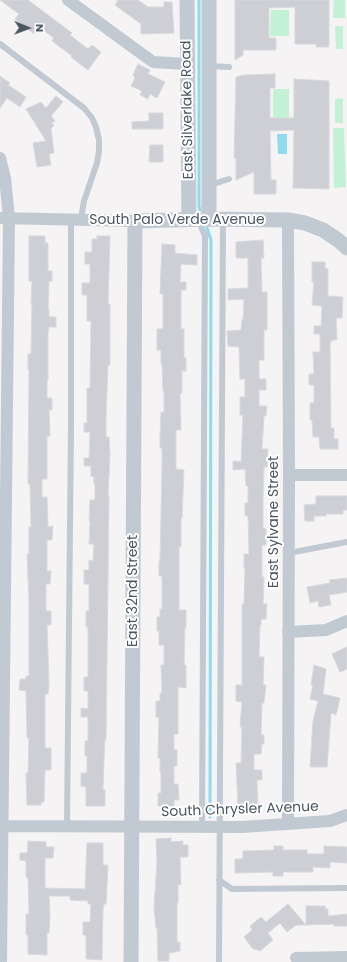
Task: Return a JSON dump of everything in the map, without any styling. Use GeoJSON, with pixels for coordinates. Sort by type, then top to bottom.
{"type":"FeatureCollection","features":[{"type":"Feature","properties":{"kind":"street"},"geometry":{"type":"LineString","coordinates":[[68,0],[153,62],[187,64]]}},
{"type":"Feature","properties":{"kind":"street","name":"East Silverlake Road"},"geometry":{"type":"LineString","coordinates":[[187,0],[187,64],[204,219]]}},
{"type":"Feature","properties":{"kind":"street","name":"East Silverlake Road"},"geometry":{"type":"LineString","coordinates":[[204,219],[209,186],[209,0]]}},
{"type":"Feature","properties":{"kind":"street"},"geometry":{"type":"LineString","coordinates":[[0,158],[5,178],[1,962]]}},
{"type":"Feature","properties":{"kind":"street","name":"South Palo Verde Avenue"},"geometry":{"type":"LineString","coordinates":[[4,218],[288,220],[306,223],[323,230],[347,248]]}},
{"type":"Feature","properties":{"kind":"street","name":"East 32nd Street"},"geometry":{"type":"LineString","coordinates":[[131,962],[135,220]]}},
{"type":"Feature","properties":{"kind":"street","name":"East Sylvane Street"},"geometry":{"type":"LineString","coordinates":[[288,220],[288,824]]}},
{"type":"Feature","properties":{"kind":"street"},"geometry":{"type":"LineString","coordinates":[[289,475],[347,475]]}},
{"type":"Feature","properties":{"kind":"street"},"geometry":{"type":"LineString","coordinates":[[288,632],[326,630],[347,621]]}},
{"type":"Feature","properties":{"kind":"street","name":"South Chrysler Avenue"},"geometry":{"type":"LineString","coordinates":[[1,826],[219,827],[330,821],[347,815]]}},
{"type":"Feature","properties":{"kind":"street"},"geometry":{"type":"LineString","coordinates":[[296,958],[347,957]]}},
{"type":"Feature","properties":{"kind":"lane"},"geometry":{"type":"LineString","coordinates":[[0,44],[84,108],[92,118],[99,140],[97,163],[76,219],[71,425],[67,826]]}},
{"type":"Feature","properties":{"kind":"lane"},"geometry":{"type":"LineString","coordinates":[[209,66],[229,67]]}},
{"type":"Feature","properties":{"kind":"lane"},"geometry":{"type":"LineString","coordinates":[[209,186],[229,179]]}},
{"type":"Feature","properties":{"kind":"lane"},"geometry":{"type":"LineString","coordinates":[[202,827],[204,219]]}},
{"type":"Feature","properties":{"kind":"lane"},"geometry":{"type":"LineString","coordinates":[[204,219],[219,827],[219,962]]}},
{"type":"Feature","properties":{"kind":"lane"},"geometry":{"type":"LineString","coordinates":[[289,553],[347,542]]}},
{"type":"Feature","properties":{"kind":"lane"},"geometry":{"type":"LineString","coordinates":[[219,880],[232,889],[347,888]]}},
{"type":"Feature","properties":{"kind":"green space"},"geometry":{"type":"Polygon","coordinates":[[[334,0],[345,0],[345,18],[333,18],[334,0]]]}},
{"type":"Feature","properties":{"kind":"green space"},"geometry":{"type":"Polygon","coordinates":[[[271,10],[289,10],[289,36],[270,36],[271,10]]]}},
{"type":"Feature","properties":{"kind":"green space"},"geometry":{"type":"Polygon","coordinates":[[[335,26],[343,26],[343,49],[336,49],[335,26]]]}},
{"type":"Feature","properties":{"kind":"green space"},"geometry":{"type":"Polygon","coordinates":[[[273,89],[289,89],[289,125],[273,125],[273,89]]]}},
{"type":"Feature","properties":{"kind":"green space"},"geometry":{"type":"Polygon","coordinates":[[[343,98],[343,123],[335,123],[335,99],[343,98]]]}},
{"type":"Feature","properties":{"kind":"green space"},"geometry":{"type":"Polygon","coordinates":[[[333,128],[344,128],[346,187],[334,188],[333,128]]]}},
{"type":"Feature","properties":{"kind":"water"},"geometry":{"type":"Polygon","coordinates":[[[277,134],[287,134],[287,154],[278,154],[277,134]]]}},
{"type":"Feature","properties":{"kind":"building"},"geometry":{"type":"Polygon","coordinates":[[[0,0],[28,0],[72,33],[70,35],[88,49],[92,45],[101,52],[88,70],[52,41],[54,38],[39,27],[34,34],[15,19],[19,14],[0,0]]]}},
{"type":"Feature","properties":{"kind":"building"},"geometry":{"type":"Polygon","coordinates":[[[118,0],[138,0],[148,7],[164,7],[164,2],[172,2],[174,33],[141,34],[141,24],[115,5],[118,0]]]}},
{"type":"Feature","properties":{"kind":"building"},"geometry":{"type":"Polygon","coordinates":[[[235,0],[329,0],[329,47],[316,47],[316,44],[295,44],[295,7],[269,8],[269,38],[276,38],[276,50],[243,50],[243,55],[235,60],[235,0]]]}},
{"type":"Feature","properties":{"kind":"building"},"geometry":{"type":"Polygon","coordinates":[[[138,64],[150,70],[148,74],[165,82],[157,98],[150,94],[148,99],[140,95],[142,91],[131,86],[135,78],[133,75],[138,64]]]}},
{"type":"Feature","properties":{"kind":"building"},"geometry":{"type":"Polygon","coordinates":[[[275,74],[275,88],[270,88],[270,118],[294,118],[294,79],[329,81],[329,189],[293,188],[294,130],[270,131],[271,180],[276,180],[276,194],[254,194],[254,172],[236,180],[236,158],[234,158],[236,77],[243,75],[275,74]]]}},
{"type":"Feature","properties":{"kind":"building"},"geometry":{"type":"Polygon","coordinates":[[[0,76],[10,83],[8,85],[26,97],[20,107],[7,98],[0,108],[0,76]]]}},
{"type":"Feature","properties":{"kind":"building"},"geometry":{"type":"Polygon","coordinates":[[[56,96],[63,102],[51,116],[55,121],[52,123],[54,126],[51,128],[54,153],[49,154],[51,165],[37,167],[33,143],[46,141],[26,109],[41,102],[46,108],[56,96]]]}},
{"type":"Feature","properties":{"kind":"building"},"geometry":{"type":"Polygon","coordinates":[[[149,113],[163,113],[163,129],[132,129],[132,122],[149,121],[149,113]]]}},
{"type":"Feature","properties":{"kind":"building"},"geometry":{"type":"Polygon","coordinates":[[[150,145],[163,145],[163,162],[149,162],[150,145]]]}},
{"type":"Feature","properties":{"kind":"building"},"geometry":{"type":"Polygon","coordinates":[[[29,236],[45,236],[45,243],[48,243],[48,271],[52,271],[52,281],[49,281],[48,309],[49,317],[56,317],[56,327],[49,327],[48,332],[47,398],[52,398],[52,410],[49,410],[50,436],[47,436],[47,479],[42,479],[42,497],[47,497],[48,527],[53,526],[52,540],[47,540],[47,571],[51,571],[50,584],[46,584],[46,611],[51,611],[51,625],[47,625],[49,684],[48,694],[45,694],[45,748],[51,748],[51,770],[45,770],[44,802],[41,802],[41,805],[27,805],[26,773],[28,773],[29,738],[27,738],[26,691],[19,690],[20,679],[26,679],[26,676],[29,676],[29,601],[27,554],[29,554],[29,527],[31,527],[30,484],[28,484],[28,354],[31,354],[32,281],[29,281],[29,236]]]}},
{"type":"Feature","properties":{"kind":"building"},"geometry":{"type":"Polygon","coordinates":[[[97,236],[110,236],[108,304],[110,304],[110,365],[108,365],[106,416],[106,437],[109,437],[110,454],[108,496],[106,739],[103,790],[105,790],[105,806],[86,806],[86,787],[81,786],[81,773],[87,773],[85,741],[88,741],[88,717],[81,717],[81,708],[88,709],[88,691],[84,691],[84,677],[88,677],[88,627],[86,627],[86,611],[89,611],[89,584],[84,584],[84,570],[89,570],[89,560],[93,561],[94,544],[89,544],[89,521],[90,500],[95,500],[95,484],[94,477],[91,476],[91,466],[84,466],[84,458],[89,458],[90,432],[84,432],[84,423],[87,423],[87,388],[90,388],[91,321],[87,321],[87,295],[82,295],[82,283],[90,283],[90,264],[85,264],[85,252],[92,252],[92,239],[97,239],[97,236]]]}},
{"type":"Feature","properties":{"kind":"building"},"geometry":{"type":"Polygon","coordinates":[[[263,240],[264,258],[261,258],[262,292],[267,292],[267,330],[264,330],[264,360],[259,360],[259,379],[266,379],[266,390],[259,390],[259,406],[267,406],[266,416],[264,416],[262,449],[268,449],[267,467],[264,467],[263,528],[266,529],[266,545],[262,545],[262,577],[264,577],[263,604],[267,604],[266,619],[261,619],[260,625],[259,657],[264,657],[263,685],[266,685],[264,703],[262,703],[261,735],[264,735],[264,744],[262,744],[261,754],[254,754],[254,770],[262,770],[262,780],[257,780],[258,806],[238,807],[236,763],[241,763],[242,727],[240,727],[242,702],[236,701],[236,685],[242,685],[242,604],[244,604],[244,554],[249,554],[248,516],[245,516],[245,503],[248,503],[248,486],[246,486],[245,469],[233,470],[233,461],[241,462],[243,415],[240,415],[240,397],[245,397],[245,379],[240,379],[239,347],[228,346],[227,331],[241,330],[244,299],[228,300],[228,289],[248,288],[248,258],[236,258],[236,242],[263,240]]]}},
{"type":"Feature","properties":{"kind":"building"},"geometry":{"type":"Polygon","coordinates":[[[162,244],[175,245],[175,253],[197,255],[197,265],[181,264],[180,282],[186,282],[186,290],[181,290],[181,329],[184,329],[184,358],[186,358],[186,371],[182,371],[182,393],[180,393],[181,430],[176,430],[176,469],[184,470],[181,547],[179,547],[179,610],[186,610],[184,665],[186,665],[186,688],[178,687],[178,734],[174,734],[174,750],[177,750],[177,766],[174,766],[174,784],[178,784],[179,800],[174,800],[174,806],[158,806],[158,793],[161,793],[161,772],[160,758],[158,758],[159,717],[156,717],[156,701],[160,701],[160,693],[162,693],[161,665],[164,665],[164,645],[159,645],[159,631],[157,631],[157,617],[160,617],[160,609],[162,609],[162,576],[159,576],[162,469],[162,448],[160,448],[160,439],[161,412],[164,412],[164,391],[161,350],[157,350],[157,329],[163,329],[163,294],[160,294],[162,244]]]}},
{"type":"Feature","properties":{"kind":"building"},"geometry":{"type":"Polygon","coordinates":[[[312,262],[325,262],[325,268],[328,269],[328,296],[343,297],[342,318],[336,318],[337,340],[331,340],[332,342],[330,342],[331,428],[334,428],[334,439],[338,439],[338,449],[320,449],[319,437],[313,437],[312,420],[310,420],[310,403],[314,403],[314,385],[309,385],[309,374],[314,374],[313,352],[320,352],[320,334],[314,334],[314,326],[321,326],[322,306],[312,305],[314,282],[312,282],[312,262]]]}},
{"type":"Feature","properties":{"kind":"building"},"geometry":{"type":"Polygon","coordinates":[[[316,496],[347,496],[347,510],[343,510],[343,514],[314,516],[314,521],[305,521],[304,505],[316,504],[316,496]]]}},
{"type":"Feature","properties":{"kind":"building"},"geometry":{"type":"Polygon","coordinates":[[[347,578],[347,592],[329,595],[331,605],[319,607],[318,601],[310,603],[307,587],[330,583],[329,580],[347,578]]]}},
{"type":"Feature","properties":{"kind":"building"},"geometry":{"type":"Polygon","coordinates":[[[347,647],[347,669],[340,672],[332,654],[347,647]]]}},
{"type":"Feature","properties":{"kind":"building"},"geometry":{"type":"Polygon","coordinates":[[[314,665],[326,669],[323,694],[340,698],[336,715],[331,713],[327,767],[310,767],[313,721],[318,701],[310,699],[313,685],[311,685],[314,665]]]}},
{"type":"Feature","properties":{"kind":"building"},"geometry":{"type":"Polygon","coordinates":[[[171,838],[171,842],[183,841],[183,845],[188,845],[188,857],[180,857],[181,885],[178,884],[177,942],[180,942],[180,951],[169,953],[169,961],[158,961],[157,928],[154,907],[157,863],[156,839],[171,838]]]}},
{"type":"Feature","properties":{"kind":"building"},"geometry":{"type":"Polygon","coordinates":[[[28,841],[46,842],[46,847],[54,847],[53,858],[45,858],[45,888],[85,889],[87,843],[103,843],[103,865],[108,865],[106,904],[104,904],[103,909],[102,960],[86,959],[86,935],[83,935],[83,922],[90,922],[91,904],[88,904],[88,901],[70,900],[70,896],[49,896],[50,916],[49,933],[47,933],[47,955],[28,954],[26,914],[29,914],[28,878],[26,877],[26,861],[20,860],[20,853],[27,853],[28,841]]]}},
{"type":"Feature","properties":{"kind":"building"},"geometry":{"type":"Polygon","coordinates":[[[274,846],[283,846],[283,850],[307,850],[307,854],[324,854],[324,846],[347,847],[347,863],[330,862],[330,868],[313,867],[313,872],[283,872],[283,876],[273,876],[273,872],[235,873],[235,859],[243,859],[243,851],[274,850],[274,846]]]}},
{"type":"Feature","properties":{"kind":"building"},"geometry":{"type":"Polygon","coordinates":[[[288,904],[306,925],[296,925],[287,932],[280,923],[268,933],[273,940],[260,951],[252,948],[244,937],[252,930],[250,926],[261,917],[266,922],[288,904]]]}},
{"type":"Feature","properties":{"kind":"building"},"geometry":{"type":"Polygon","coordinates":[[[306,906],[325,906],[325,909],[328,909],[328,916],[347,914],[347,926],[334,926],[334,924],[306,925],[306,906]]]}},
{"type":"Feature","properties":{"kind":"waterway"},"geometry":{"type":"LineString","coordinates":[[199,0],[200,210]]}},
{"type":"Feature","properties":{"kind":"waterway"},"geometry":{"type":"LineString","coordinates":[[207,228],[211,240],[210,817]]}}]}
